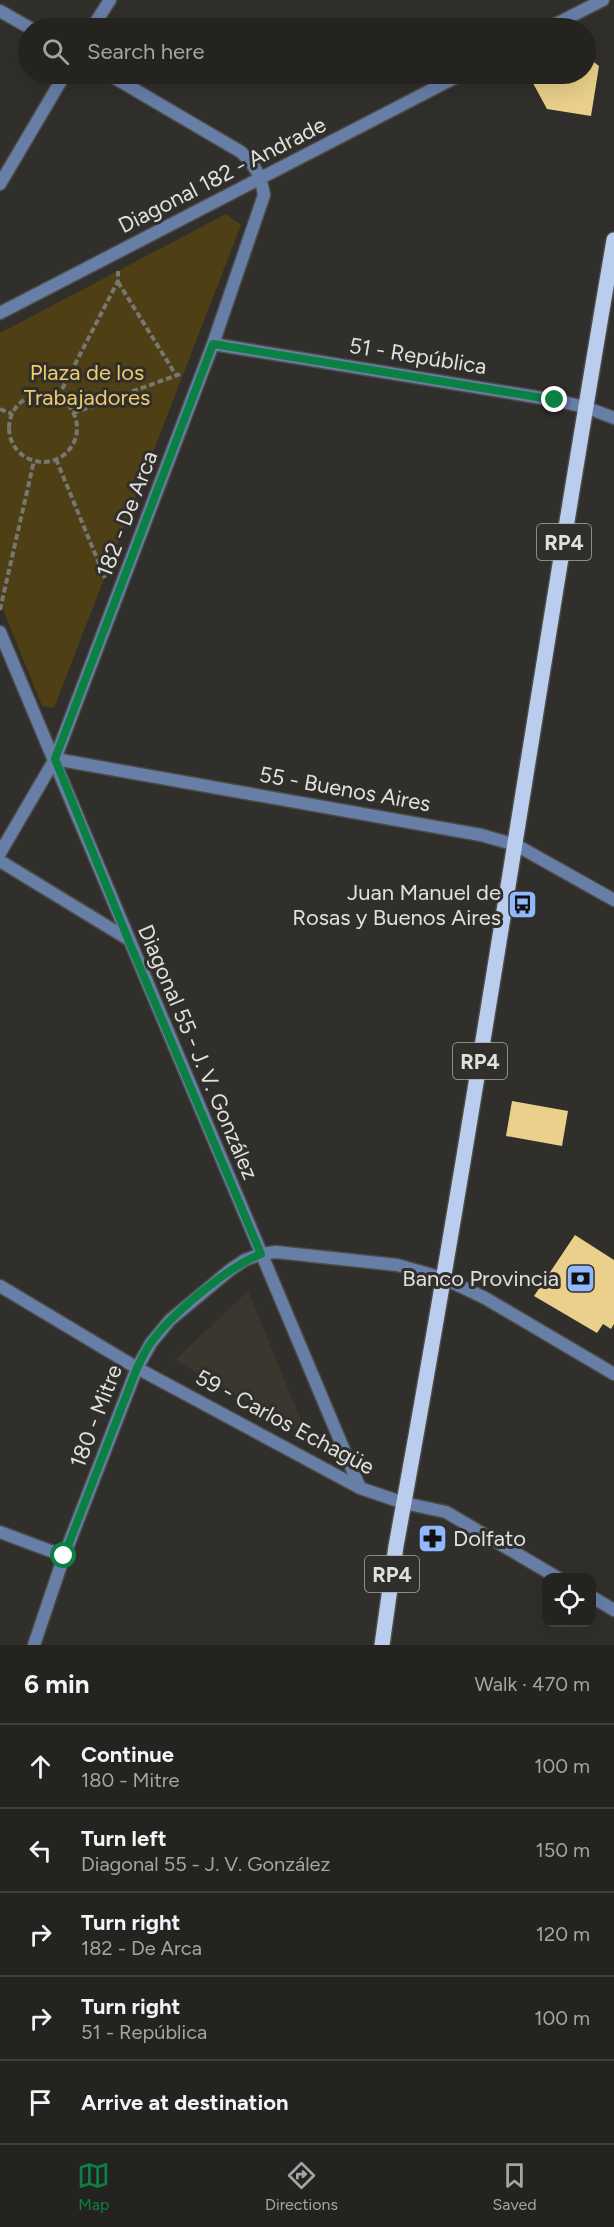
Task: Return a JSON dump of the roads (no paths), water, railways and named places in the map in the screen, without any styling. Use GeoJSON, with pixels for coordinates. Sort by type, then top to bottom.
{"type":"FeatureCollection","features":[{"type":"Feature","properties":{"kind":"main road","name":"RP4"},"geometry":{"type":"LineString","coordinates":[[382,1645],[516,845],[585,407],[614,240]]}},
{"type":"Feature","properties":{"kind":"street"},"geometry":{"type":"LineString","coordinates":[[98,18],[110,0]]}},
{"type":"Feature","properties":{"kind":"street"},"geometry":{"type":"LineString","coordinates":[[568,18],[603,0]]}},
{"type":"Feature","properties":{"kind":"street"},"geometry":{"type":"LineString","coordinates":[[0,11],[18,21]]}},
{"type":"Feature","properties":{"kind":"street"},"geometry":{"type":"LineString","coordinates":[[0,184],[59,84]]}},
{"type":"Feature","properties":{"kind":"street"},"geometry":{"type":"LineString","coordinates":[[125,84],[241,152],[252,162],[262,178]]}},
{"type":"Feature","properties":{"kind":"street","name":"Diagonal 182 - Andrade"},"geometry":{"type":"LineString","coordinates":[[0,313],[443,84]]}},
{"type":"Feature","properties":{"kind":"street","name":"182 - De Arca"},"geometry":{"type":"LineString","coordinates":[[0,853],[55,759],[116,603],[260,213],[264,195],[262,178]]}},
{"type":"Feature","properties":{"kind":"street","name":"51 - República"},"geometry":{"type":"LineString","coordinates":[[213,344],[585,407],[614,418]]}},
{"type":"Feature","properties":{"kind":"street","name":"Diagonal 55 - J. V. González"},"geometry":{"type":"LineString","coordinates":[[0,632],[360,1488]]}},
{"type":"Feature","properties":{"kind":"street","name":"55 - Buenos Aires"},"geometry":{"type":"LineString","coordinates":[[55,759],[481,835],[516,845],[614,900]]}},
{"type":"Feature","properties":{"kind":"street"},"geometry":{"type":"LineString","coordinates":[[0,861],[128,939]]}},
{"type":"Feature","properties":{"kind":"street","name":"180 - Mitre"},"geometry":{"type":"LineString","coordinates":[[34,1645],[64,1556],[137,1368],[151,1343],[170,1320],[245,1260],[261,1254],[284,1252],[397,1265],[443,1278],[485,1298],[614,1374]]}},
{"type":"Feature","properties":{"kind":"street","name":"59 - Carlos Echagüe"},"geometry":{"type":"LineString","coordinates":[[0,1286],[137,1368],[360,1488],[404,1503],[446,1512],[550,1573]]}},
{"type":"Feature","properties":{"kind":"street"},"geometry":{"type":"LineString","coordinates":[[0,1532],[64,1556]]}},
{"type":"Feature","properties":{"kind":"street"},"geometry":{"type":"LineString","coordinates":[[596,1600],[614,1610]]}},
{"type":"Feature","properties":{"kind":"place","name":"Juan Manuel de Rosas y Buenos Aires"},"geometry":{"type":"Point","coordinates":[522,905]}},
{"type":"Feature","properties":{"kind":"place","name":"Banco Provincia"},"geometry":{"type":"Point","coordinates":[580,1278]}},
{"type":"Feature","properties":{"kind":"place","name":"Dolfato"},"geometry":{"type":"Point","coordinates":[432,1538]}},
{"type":"Feature","properties":{"kind":"park label","name":"Plaza de los Trabajadores"},"geometry":{"type":"Point","coordinates":[87,384]}}]}
